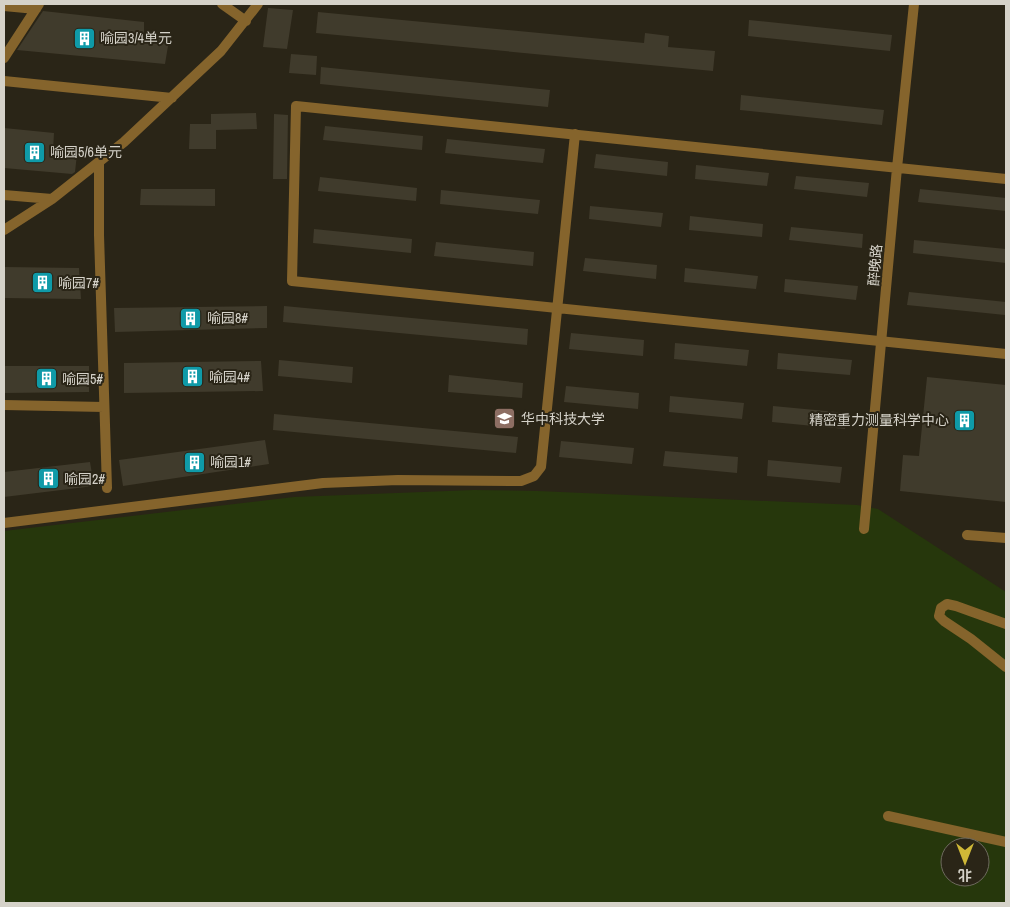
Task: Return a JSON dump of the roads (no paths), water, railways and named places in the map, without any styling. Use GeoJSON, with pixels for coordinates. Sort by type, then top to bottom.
{"type":"FeatureCollection","features":[{"type":"Feature","properties":{"kind":"street"},"geometry":{"type":"LineString","coordinates":[[222,4],[246,21]]}},
{"type":"Feature","properties":{"kind":"street"},"geometry":{"type":"LineString","coordinates":[[4,230],[52,199],[124,142],[221,51],[258,4]]}},
{"type":"Feature","properties":{"kind":"street","name":"醉晚路"},"geometry":{"type":"LineString","coordinates":[[864,529],[914,4]]}},
{"type":"Feature","properties":{"kind":"street"},"geometry":{"type":"LineString","coordinates":[[4,6],[38,6]]}},
{"type":"Feature","properties":{"kind":"street"},"geometry":{"type":"LineString","coordinates":[[4,58],[38,6]]}},
{"type":"Feature","properties":{"kind":"street"},"geometry":{"type":"LineString","coordinates":[[4,81],[172,98]]}},
{"type":"Feature","properties":{"kind":"street"},"geometry":{"type":"LineString","coordinates":[[1006,179],[296,106],[292,280],[1006,354]]}},
{"type":"Feature","properties":{"kind":"street"},"geometry":{"type":"LineString","coordinates":[[4,523],[323,483],[398,480],[521,481],[534,476],[540,468],[575,134]]}},
{"type":"Feature","properties":{"kind":"street"},"geometry":{"type":"LineString","coordinates":[[99,162],[99,235],[107,488]]}},
{"type":"Feature","properties":{"kind":"street"},"geometry":{"type":"LineString","coordinates":[[4,195],[52,199]]}},
{"type":"Feature","properties":{"kind":"street"},"geometry":{"type":"LineString","coordinates":[[4,405],[104,407]]}},
{"type":"Feature","properties":{"kind":"street"},"geometry":{"type":"LineString","coordinates":[[967,535],[1006,538]]}},
{"type":"Feature","properties":{"kind":"street"},"geometry":{"type":"LineString","coordinates":[[1006,624],[947,604],[941,608],[939,616],[1006,667]]}},
{"type":"Feature","properties":{"kind":"street"},"geometry":{"type":"LineString","coordinates":[[888,816],[1006,842]]}},
{"type":"Feature","properties":{"kind":"place","name":"喻园3/4单元"},"geometry":{"type":"Point","coordinates":[84,38]}},
{"type":"Feature","properties":{"kind":"place","name":"喻园5/6单元"},"geometry":{"type":"Point","coordinates":[34,152]}},
{"type":"Feature","properties":{"kind":"place","name":"喻园7#"},"geometry":{"type":"Point","coordinates":[42,283]}},
{"type":"Feature","properties":{"kind":"place","name":"喻园8#"},"geometry":{"type":"Point","coordinates":[191,318]}},
{"type":"Feature","properties":{"kind":"place","name":"喻园4#"},"geometry":{"type":"Point","coordinates":[193,377]}},
{"type":"Feature","properties":{"kind":"place","name":"喻园5#"},"geometry":{"type":"Point","coordinates":[46,379]}},
{"type":"Feature","properties":{"kind":"place","name":"华中科技大学"},"geometry":{"type":"Point","coordinates":[505,419]}},
{"type":"Feature","properties":{"kind":"place","name":"精密重力测量科学中心"},"geometry":{"type":"Point","coordinates":[965,420]}},
{"type":"Feature","properties":{"kind":"place","name":"喻园1#"},"geometry":{"type":"Point","coordinates":[194,462]}},
{"type":"Feature","properties":{"kind":"place","name":"喻园2#"},"geometry":{"type":"Point","coordinates":[48,479]}}]}
